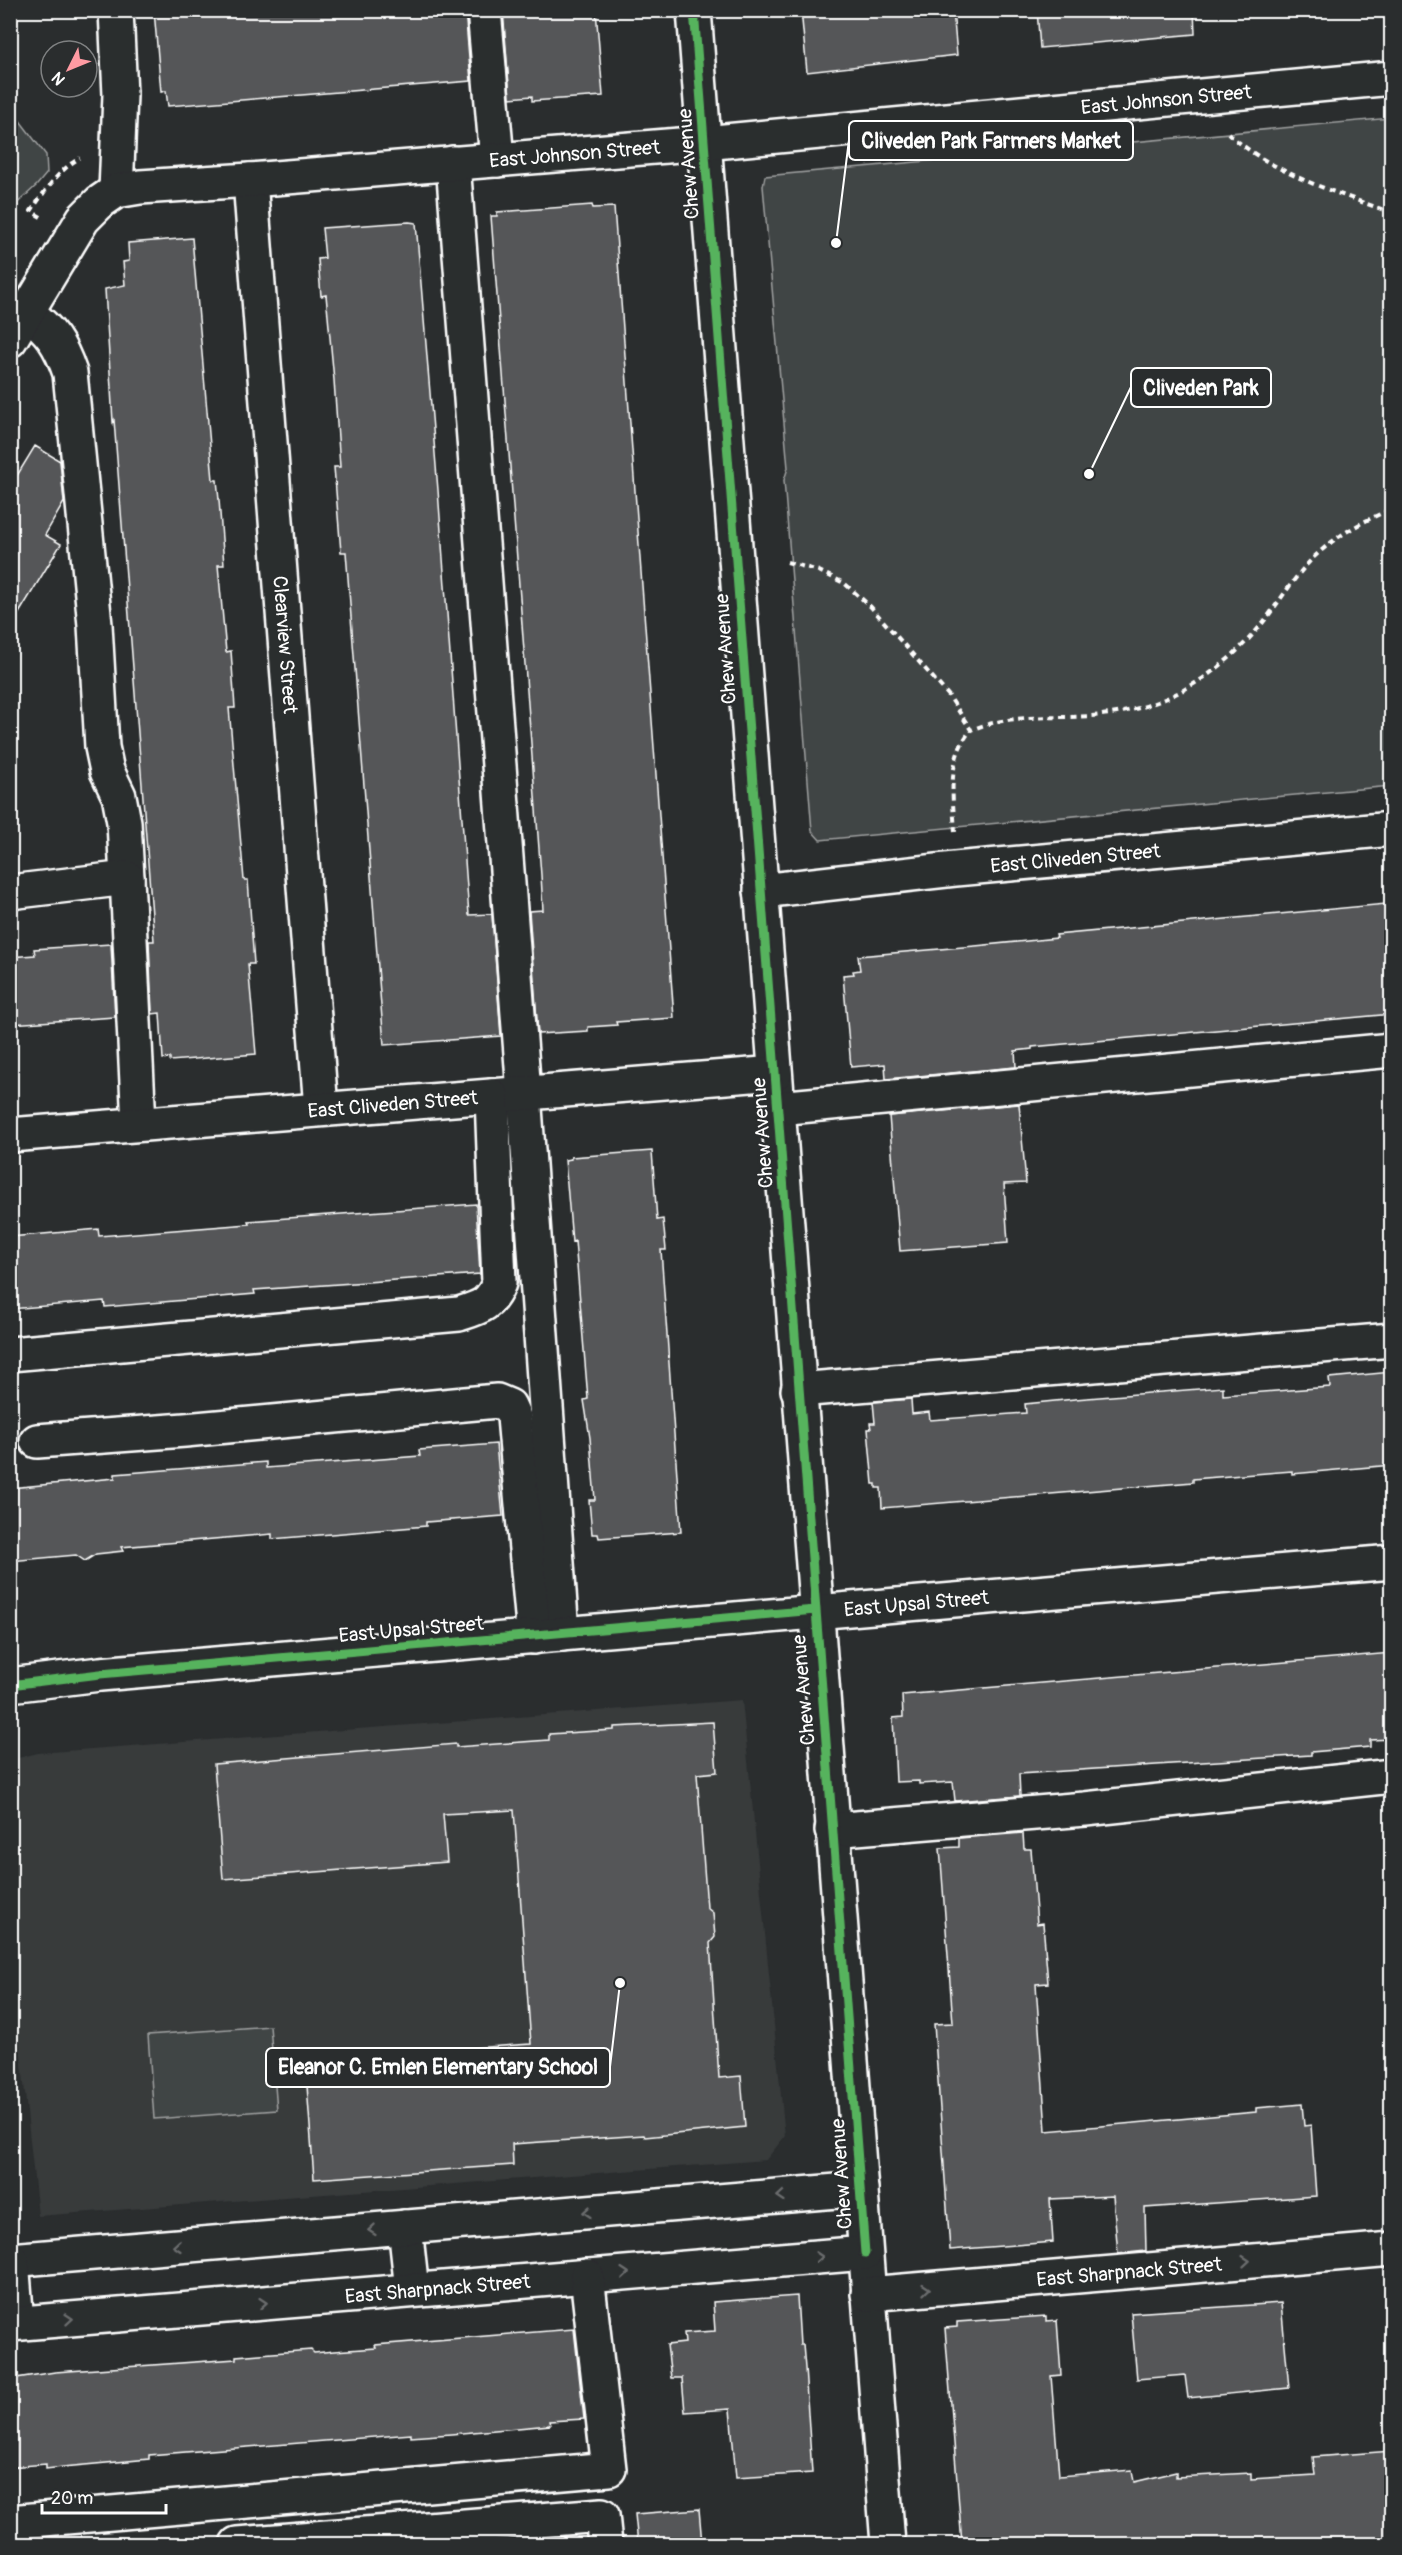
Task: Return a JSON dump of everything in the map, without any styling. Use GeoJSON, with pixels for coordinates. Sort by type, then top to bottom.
{"type":"FeatureCollection","features":[{"type":"Feature","properties":{"kind":"street"},"geometry":{"type":"LineString","coordinates":[[116,10],[120,95],[116,191],[100,202],[83,219],[19,326],[48,329],[62,349],[70,373],[95,625],[102,747],[107,771],[119,796],[124,822],[140,1124]]}},
{"type":"Feature","properties":{"kind":"street"},"geometry":{"type":"LineString","coordinates":[[484,10],[497,160]]}},
{"type":"Feature","properties":{"kind":"street","name":"Chew Avenue"},"geometry":{"type":"LineString","coordinates":[[694,10],[776,1073],[814,1610],[888,2544]]}},
{"type":"Feature","properties":{"kind":"street","name":"East Johnson Street"},"geometry":{"type":"LineString","coordinates":[[116,191],[140,187],[704,143],[1392,78]]}},
{"type":"Feature","properties":{"kind":"street"},"geometry":{"type":"LineString","coordinates":[[453,163],[508,1094],[548,1635]]}},
{"type":"Feature","properties":{"kind":"street","name":"Clearview Street"},"geometry":{"type":"LineString","coordinates":[[250,180],[321,1109]]}},
{"type":"Feature","properties":{"kind":"street","name":"East Cliveden Street"},"geometry":{"type":"LineString","coordinates":[[761,891],[955,869],[1392,829]]}},
{"type":"Feature","properties":{"kind":"street"},"geometry":{"type":"LineString","coordinates":[[10,892],[127,878]]}},
{"type":"Feature","properties":{"kind":"street"},"geometry":{"type":"LineString","coordinates":[[778,1108],[1392,1050]]}},
{"type":"Feature","properties":{"kind":"street","name":"East Cliveden Street"},"geometry":{"type":"LineString","coordinates":[[10,1135],[776,1073]]}},
{"type":"Feature","properties":{"kind":"street"},"geometry":{"type":"LineString","coordinates":[[10,1354],[459,1314],[481,1307],[493,1297],[499,1283],[508,1094]]}},
{"type":"Feature","properties":{"kind":"street"},"geometry":{"type":"LineString","coordinates":[[798,1390],[1392,1340]]}},
{"type":"Feature","properties":{"kind":"street"},"geometry":{"type":"LineString","coordinates":[[37,1441],[185,1430],[497,1401],[508,1406],[514,1416],[548,1635]]}},
{"type":"Feature","properties":{"kind":"street","name":"East Upsal Street"},"geometry":{"type":"LineString","coordinates":[[10,1685],[123,1672],[814,1610],[1392,1562]]}},
{"type":"Feature","properties":{"kind":"street"},"geometry":{"type":"LineString","coordinates":[[832,1830],[1085,1809],[1392,1776]]}},
{"type":"Feature","properties":{"kind":"street"},"geometry":{"type":"LineString","coordinates":[[14,2324],[11,2260],[861,2189]]}},
{"type":"Feature","properties":{"kind":"street"},"geometry":{"type":"LineString","coordinates":[[405,2227],[412,2290]]}},
{"type":"Feature","properties":{"kind":"street","name":"East Sharpnack Street"},"geometry":{"type":"LineString","coordinates":[[868,2294],[1392,2249]]}},
{"type":"Feature","properties":{"kind":"street","name":"East Sharpnack Street"},"geometry":{"type":"LineString","coordinates":[[14,2324],[865,2253]]}},
{"type":"Feature","properties":{"kind":"street"},"geometry":{"type":"LineString","coordinates":[[10,2522],[609,2469],[587,2276]]}},
{"type":"Feature","properties":{"kind":"street"},"geometry":{"type":"LineString","coordinates":[[237,2544],[602,2515],[605,2544]]}},
{"type":"Feature","properties":{"kind":"path"},"geometry":{"type":"LineString","coordinates":[[1225,130],[1256,155],[1285,170],[1392,213]]}},
{"type":"Feature","properties":{"kind":"path"},"geometry":{"type":"LineString","coordinates":[[31,211],[55,178],[70,163],[81,157]]}},
{"type":"Feature","properties":{"kind":"path"},"geometry":{"type":"LineString","coordinates":[[955,832],[952,777],[955,759],[962,741],[971,730],[987,723],[1014,718],[1101,716],[1128,711],[1191,686],[1214,671],[1261,625],[1282,594],[1312,559],[1364,520],[1392,509]]}},
{"type":"Feature","properties":{"kind":"path"},"geometry":{"type":"LineString","coordinates":[[787,562],[819,571],[844,583],[871,607],[949,696],[971,730]]}},
{"type":"Feature","properties":{"kind":"shaded area"},"geometry":{"type":"Polygon","coordinates":[[[11,109],[46,155],[47,173],[11,209],[11,109]]]}},
{"type":"Feature","properties":{"kind":"shaded area"},"geometry":{"type":"Polygon","coordinates":[[[1391,118],[1391,786],[820,840],[812,831],[784,480],[788,468],[763,186],[765,176],[1391,118]]]}},
{"type":"Feature","properties":{"kind":"shaded area"},"geometry":{"type":"Polygon","coordinates":[[[742,1700],[785,2136],[766,2160],[38,2216],[11,1961],[10,1760],[38,1753],[742,1700]]]}},
{"type":"Feature","properties":{"kind":"shaded area"},"geometry":{"type":"Polygon","coordinates":[[[270,2026],[277,2110],[154,2119],[148,2035],[270,2026]]]}},
{"type":"Feature","properties":{"kind":"building"},"geometry":{"type":"Polygon","coordinates":[[[154,10],[465,10],[471,81],[168,106],[166,91],[161,92],[154,10]]]}},
{"type":"Feature","properties":{"kind":"building"},"geometry":{"type":"Polygon","coordinates":[[[503,10],[596,10],[603,96],[532,101],[532,96],[510,98],[503,10]]]}},
{"type":"Feature","properties":{"kind":"building"},"geometry":{"type":"Polygon","coordinates":[[[801,10],[953,10],[957,55],[807,72],[801,10]]]}},
{"type":"Feature","properties":{"kind":"building"},"geometry":{"type":"Polygon","coordinates":[[[1037,10],[1194,10],[1195,34],[1040,48],[1037,10]]]}},
{"type":"Feature","properties":{"kind":"building"},"geometry":{"type":"Polygon","coordinates":[[[592,205],[593,208],[614,207],[674,1018],[616,1022],[617,1025],[588,1027],[588,1031],[538,1034],[529,911],[543,910],[541,875],[491,216],[497,216],[497,212],[592,205]]]}},
{"type":"Feature","properties":{"kind":"building"},"geometry":{"type":"Polygon","coordinates":[[[416,223],[469,915],[492,914],[501,1036],[384,1045],[346,552],[341,552],[334,467],[340,467],[334,380],[326,295],[321,296],[318,259],[325,258],[322,228],[416,223]]]}},
{"type":"Feature","properties":{"kind":"building"},"geometry":{"type":"Polygon","coordinates":[[[192,238],[213,480],[217,480],[219,500],[224,565],[218,565],[226,652],[231,651],[235,708],[229,708],[244,880],[248,880],[254,964],[248,964],[256,1054],[170,1061],[170,1058],[163,1059],[160,1013],[152,1014],[149,941],[154,941],[114,420],[113,422],[105,289],[125,285],[123,262],[129,261],[128,243],[192,238]]]}},
{"type":"Feature","properties":{"kind":"building"},"geometry":{"type":"Polygon","coordinates":[[[35,446],[60,461],[64,502],[45,535],[61,544],[10,628],[10,487],[35,446]]]}},
{"type":"Feature","properties":{"kind":"building"},"geometry":{"type":"Polygon","coordinates":[[[1386,904],[1387,916],[1392,916],[1392,1014],[1032,1047],[1032,1049],[1015,1051],[1016,1067],[886,1079],[885,1064],[851,1067],[843,975],[854,974],[853,971],[860,970],[858,956],[1386,904]]]}},
{"type":"Feature","properties":{"kind":"building"},"geometry":{"type":"Polygon","coordinates":[[[111,944],[115,1017],[10,1024],[10,957],[35,955],[34,949],[111,944]]]}},
{"type":"Feature","properties":{"kind":"building"},"geometry":{"type":"Polygon","coordinates":[[[1019,1104],[1026,1183],[1004,1184],[1008,1243],[900,1251],[889,1116],[1019,1104]]]}},
{"type":"Feature","properties":{"kind":"building"},"geometry":{"type":"Polygon","coordinates":[[[652,1151],[657,1220],[663,1219],[666,1250],[661,1250],[681,1532],[599,1538],[598,1534],[592,1534],[589,1500],[595,1500],[590,1438],[584,1400],[588,1399],[575,1241],[572,1242],[565,1160],[571,1157],[652,1151]]]}},
{"type":"Feature","properties":{"kind":"building"},"geometry":{"type":"Polygon","coordinates":[[[476,1204],[480,1274],[254,1290],[255,1294],[105,1307],[104,1301],[10,1309],[10,1237],[98,1229],[99,1236],[249,1224],[248,1221],[476,1204]]]}},
{"type":"Feature","properties":{"kind":"building"},"geometry":{"type":"Polygon","coordinates":[[[1392,1372],[1392,1465],[1292,1474],[1292,1471],[1193,1479],[1193,1482],[882,1508],[881,1488],[876,1488],[876,1484],[873,1484],[868,1429],[871,1429],[870,1423],[875,1423],[873,1402],[911,1399],[912,1414],[929,1412],[930,1420],[1026,1413],[1025,1404],[1075,1399],[1223,1387],[1223,1395],[1330,1387],[1329,1378],[1392,1372]]]}},
{"type":"Feature","properties":{"kind":"building"},"geometry":{"type":"Polygon","coordinates":[[[496,1444],[503,1516],[426,1522],[426,1526],[272,1539],[272,1534],[121,1547],[123,1551],[96,1554],[85,1561],[76,1555],[10,1561],[10,1488],[115,1478],[115,1474],[266,1462],[266,1468],[420,1456],[419,1450],[496,1444]]]}},
{"type":"Feature","properties":{"kind":"building"},"geometry":{"type":"Polygon","coordinates":[[[1392,1653],[1392,1739],[1370,1740],[1370,1747],[1311,1752],[1311,1755],[1019,1774],[1020,1796],[955,1801],[953,1782],[919,1784],[919,1781],[896,1782],[893,1718],[903,1717],[902,1695],[1392,1653]]]}},
{"type":"Feature","properties":{"kind":"building"},"geometry":{"type":"Polygon","coordinates":[[[713,1722],[717,1772],[697,1774],[707,1908],[713,1913],[715,1937],[710,1943],[719,2078],[741,2076],[745,2127],[645,2137],[644,2135],[512,2144],[513,2165],[314,2179],[305,2059],[531,2044],[514,1810],[443,1814],[447,1862],[223,1879],[214,1764],[456,1744],[456,1747],[549,1740],[549,1734],[614,1730],[614,1727],[713,1722]]]}},
{"type":"Feature","properties":{"kind":"building"},"geometry":{"type":"Polygon","coordinates":[[[1023,1833],[1024,1849],[1031,1849],[1037,1924],[1043,1923],[1048,1983],[1036,1984],[1046,2131],[1256,2112],[1256,2108],[1302,2104],[1304,2126],[1311,2125],[1316,2196],[1145,2208],[1146,2251],[1118,2254],[1113,2196],[1050,2199],[1053,2242],[950,2250],[934,2024],[953,2023],[940,1848],[959,1847],[959,1838],[1023,1833]]]}},
{"type":"Feature","properties":{"kind":"building"},"geometry":{"type":"Polygon","coordinates":[[[797,2296],[800,2345],[803,2345],[805,2368],[812,2473],[736,2478],[730,2409],[685,2412],[682,2378],[671,2378],[667,2345],[685,2343],[684,2333],[715,2331],[713,2302],[797,2296]]]}},
{"type":"Feature","properties":{"kind":"building"},"geometry":{"type":"Polygon","coordinates":[[[1281,2303],[1289,2388],[1188,2398],[1185,2375],[1137,2379],[1131,2313],[1281,2303]]]}},
{"type":"Feature","properties":{"kind":"building"},"geometry":{"type":"Polygon","coordinates":[[[1046,2316],[1046,2321],[1057,2320],[1061,2375],[1051,2376],[1059,2476],[1132,2470],[1134,2482],[1176,2472],[1176,2477],[1251,2473],[1251,2479],[1315,2475],[1313,2457],[1392,2451],[1392,2544],[962,2544],[945,2328],[957,2327],[957,2322],[1046,2316]]]}},
{"type":"Feature","properties":{"kind":"building"},"geometry":{"type":"Polygon","coordinates":[[[574,2329],[584,2419],[549,2421],[550,2425],[451,2434],[411,2437],[411,2434],[149,2455],[149,2459],[46,2469],[46,2464],[10,2467],[10,2379],[55,2372],[236,2359],[236,2356],[311,2350],[314,2353],[376,2348],[375,2345],[574,2329]]]}},
{"type":"Feature","properties":{"kind":"building"},"geometry":{"type":"Polygon","coordinates":[[[699,2509],[702,2544],[638,2544],[635,2514],[699,2509]]]}},
{"type":"Feature","properties":{"kind":"cycle path"},"geometry":{"type":"LineString","coordinates":[[694,10],[865,2253]]}},
{"type":"Feature","properties":{"kind":"cycle path"},"geometry":{"type":"LineString","coordinates":[[10,1685],[100,1674],[815,1610]]}},
{"type":"Feature","properties":{"kind":"place","name":"Cliveden Park Farmers Market"},"geometry":{"type":"Point","coordinates":[836,243]}},
{"type":"Feature","properties":{"kind":"place","name":"Cliveden Park"},"geometry":{"type":"Point","coordinates":[1089,474]}},
{"type":"Feature","properties":{"kind":"place","name":"Eleanor C. Emlen Elementary School"},"geometry":{"type":"Point","coordinates":[620,1983]}}]}
